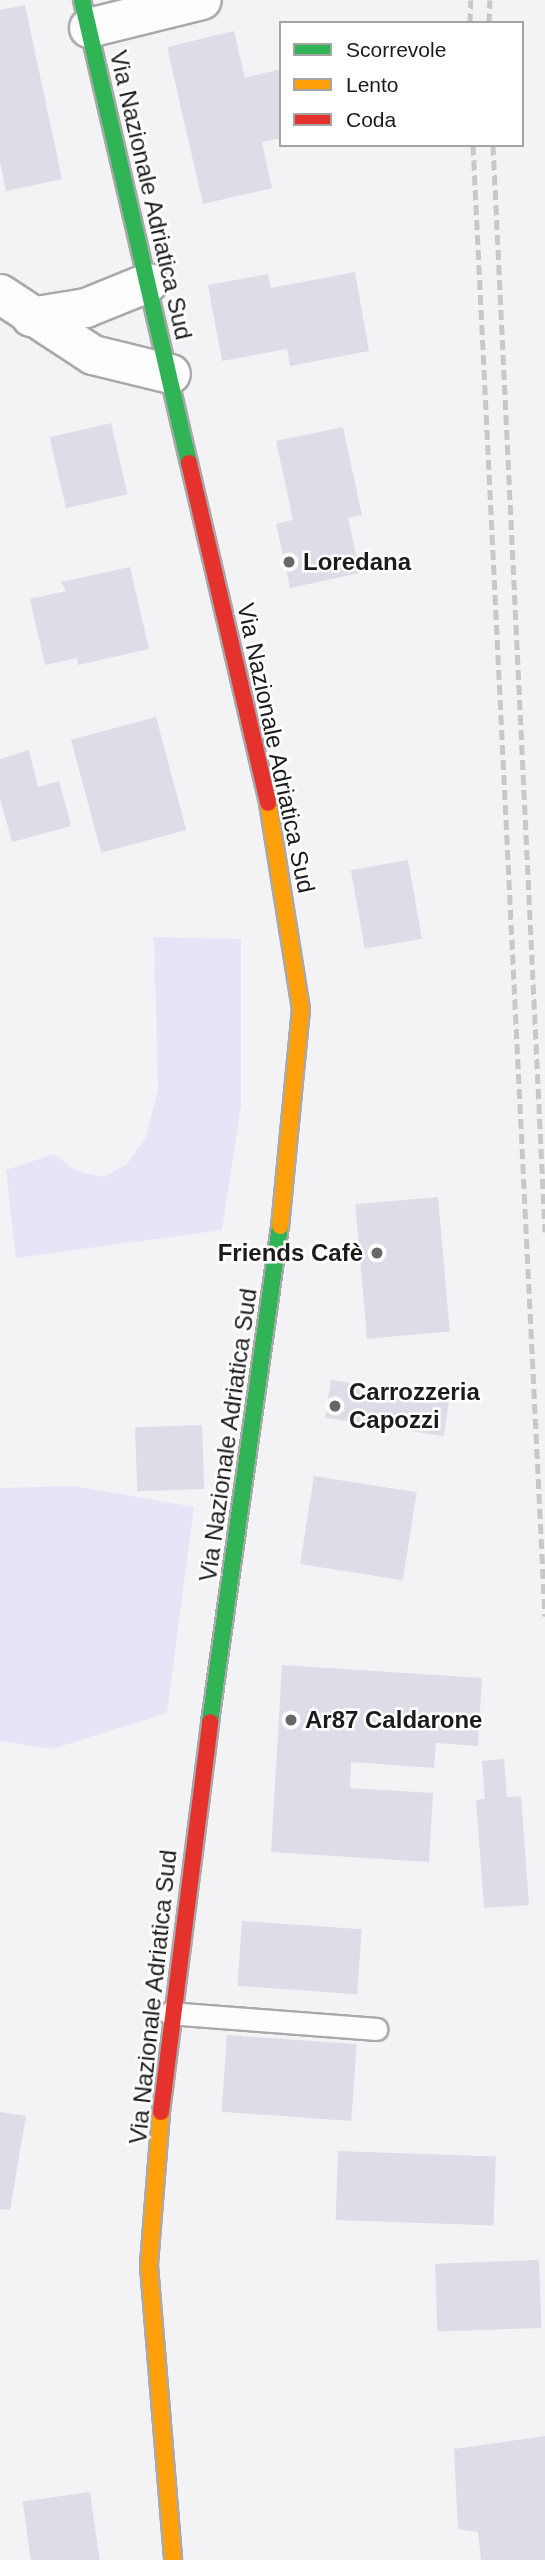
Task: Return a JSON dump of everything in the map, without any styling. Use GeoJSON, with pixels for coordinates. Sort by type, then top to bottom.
{"type":"FeatureCollection","features":[{"type":"Feature","properties":{"kind":"main road","name":"Via Nazionale Adriatica Sud"},"geometry":{"type":"LineString","coordinates":[[85,14],[171,374],[283,867],[301,1009],[290,1154],[169,2013],[149,2266],[173,2560]]}},
{"type":"Feature","properties":{"kind":"street"},"geometry":{"type":"LineString","coordinates":[[85,14],[202,0]]}},
{"type":"Feature","properties":{"kind":"street"},"geometry":{"type":"LineString","coordinates":[[31,317],[86,308],[148,283]]}},
{"type":"Feature","properties":{"kind":"street"},"geometry":{"type":"LineString","coordinates":[[0,294],[31,317],[93,355],[171,374]]}},
{"type":"Feature","properties":{"kind":"lane"},"geometry":{"type":"LineString","coordinates":[[169,2013],[376,2029]]}},
{"type":"Feature","properties":{"kind":"shaded area"},"geometry":{"type":"Polygon","coordinates":[[[154,937],[241,939],[241,1105],[222,1230],[16,1258],[6,1170],[54,1154],[76,1171],[104,1177],[127,1164],[145,1139],[158,1090],[154,937]]]}},
{"type":"Feature","properties":{"kind":"shaded area"},"geometry":{"type":"Polygon","coordinates":[[[74,1486],[194,1507],[167,1713],[52,1749],[0,1741],[0,1488],[74,1486]]]}},
{"type":"Feature","properties":{"kind":"building"},"geometry":{"type":"Polygon","coordinates":[[[25,5],[62,179],[6,191],[0,161],[0,10],[25,5]]]}},
{"type":"Feature","properties":{"kind":"building"},"geometry":{"type":"Polygon","coordinates":[[[234,31],[245,78],[279,70],[279,138],[262,142],[272,188],[203,204],[167,47],[234,31]]]}},
{"type":"Feature","properties":{"kind":"building"},"geometry":{"type":"Polygon","coordinates":[[[355,272],[369,351],[290,366],[287,349],[222,361],[208,285],[268,274],[271,288],[355,272]]]}},
{"type":"Feature","properties":{"kind":"building"},"geometry":{"type":"Polygon","coordinates":[[[111,423],[127,494],[66,508],[50,437],[111,423]]]}},
{"type":"Feature","properties":{"kind":"building"},"geometry":{"type":"Polygon","coordinates":[[[343,427],[362,515],[348,518],[360,573],[290,588],[276,524],[293,520],[276,441],[343,427]]]}},
{"type":"Feature","properties":{"kind":"building"},"geometry":{"type":"Polygon","coordinates":[[[130,567],[149,649],[78,665],[77,658],[45,665],[30,599],[66,591],[61,582],[130,567]]]}},
{"type":"Feature","properties":{"kind":"building"},"geometry":{"type":"Polygon","coordinates":[[[156,717],[186,830],[101,853],[71,740],[156,717]]]}},
{"type":"Feature","properties":{"kind":"building"},"geometry":{"type":"Polygon","coordinates":[[[29,750],[38,787],[59,781],[71,826],[12,842],[0,799],[0,759],[29,750]]]}},
{"type":"Feature","properties":{"kind":"building"},"geometry":{"type":"Polygon","coordinates":[[[408,860],[422,939],[365,949],[351,870],[408,860]]]}},
{"type":"Feature","properties":{"kind":"building"},"geometry":{"type":"Polygon","coordinates":[[[438,1197],[450,1331],[367,1339],[355,1204],[438,1197]]]}},
{"type":"Feature","properties":{"kind":"building"},"geometry":{"type":"Polygon","coordinates":[[[331,1380],[450,1399],[444,1436],[325,1418],[331,1380]]]}},
{"type":"Feature","properties":{"kind":"building"},"geometry":{"type":"Polygon","coordinates":[[[202,1425],[204,1489],[137,1491],[135,1427],[202,1425]]]}},
{"type":"Feature","properties":{"kind":"building"},"geometry":{"type":"Polygon","coordinates":[[[314,1476],[417,1492],[403,1580],[300,1564],[314,1476]]]}},
{"type":"Feature","properties":{"kind":"building"},"geometry":{"type":"Polygon","coordinates":[[[282,1665],[482,1678],[478,1746],[436,1743],[434,1768],[351,1762],[350,1788],[433,1793],[429,1862],[271,1852],[282,1665]]]}},
{"type":"Feature","properties":{"kind":"building"},"geometry":{"type":"Polygon","coordinates":[[[504,1759],[507,1797],[521,1796],[529,1905],[484,1908],[476,1800],[485,1799],[482,1761],[504,1759]]]}},
{"type":"Feature","properties":{"kind":"building"},"geometry":{"type":"Polygon","coordinates":[[[242,1921],[362,1929],[357,1994],[237,1986],[242,1921]]]}},
{"type":"Feature","properties":{"kind":"building"},"geometry":{"type":"Polygon","coordinates":[[[227,2035],[357,2044],[351,2121],[222,2112],[227,2035]]]}},
{"type":"Feature","properties":{"kind":"building"},"geometry":{"type":"Polygon","coordinates":[[[0,2112],[26,2116],[10,2210],[0,2209],[0,2112]]]}},
{"type":"Feature","properties":{"kind":"building"},"geometry":{"type":"Polygon","coordinates":[[[338,2151],[496,2157],[493,2225],[336,2220],[338,2151]]]}},
{"type":"Feature","properties":{"kind":"building"},"geometry":{"type":"Polygon","coordinates":[[[539,2260],[541,2328],[437,2332],[435,2264],[539,2260]]]}},
{"type":"Feature","properties":{"kind":"building"},"geometry":{"type":"Polygon","coordinates":[[[545,2436],[545,2560],[481,2560],[478,2532],[458,2529],[454,2449],[545,2436]]]}},
{"type":"Feature","properties":{"kind":"building"},"geometry":{"type":"Polygon","coordinates":[[[90,2492],[100,2560],[31,2560],[23,2501],[90,2492]]]}},
{"type":"Feature","properties":{"kind":"railway"},"geometry":{"type":"LineString","coordinates":[[470,21],[471,0]]}},
{"type":"Feature","properties":{"kind":"railway"},"geometry":{"type":"LineString","coordinates":[[489,21],[490,0]]}},
{"type":"Feature","properties":{"kind":"railway"},"geometry":{"type":"LineString","coordinates":[[473,147],[545,1616]]}},
{"type":"Feature","properties":{"kind":"railway"},"geometry":{"type":"LineString","coordinates":[[493,147],[545,1232]]}},
{"type":"Feature","properties":{"kind":"traffic: fast"},"geometry":{"type":"LineString","coordinates":[[82,0],[189,463]]}},
{"type":"Feature","properties":{"kind":"traffic: fast"},"geometry":{"type":"LineString","coordinates":[[210,1722],[280,1226]]}},
{"type":"Feature","properties":{"kind":"traffic: slow"},"geometry":{"type":"LineString","coordinates":[[268,803],[301,1009],[280,1226]]}},
{"type":"Feature","properties":{"kind":"traffic: slow"},"geometry":{"type":"LineString","coordinates":[[161,2112],[149,2266],[173,2560]]}},
{"type":"Feature","properties":{"kind":"traffic: jam"},"geometry":{"type":"LineString","coordinates":[[189,463],[268,803]]}},
{"type":"Feature","properties":{"kind":"traffic: jam"},"geometry":{"type":"LineString","coordinates":[[161,2112],[210,1722]]}},
{"type":"Feature","properties":{"kind":"place","name":"Loredana"},"geometry":{"type":"Point","coordinates":[289,562]}},
{"type":"Feature","properties":{"kind":"place","name":"Friends Cafè"},"geometry":{"type":"Point","coordinates":[377,1253]}},
{"type":"Feature","properties":{"kind":"place","name":"Carrozzeria Capozzi"},"geometry":{"type":"Point","coordinates":[335,1406]}},
{"type":"Feature","properties":{"kind":"place","name":"Ar87 Caldarone"},"geometry":{"type":"Point","coordinates":[291,1720]}}]}
